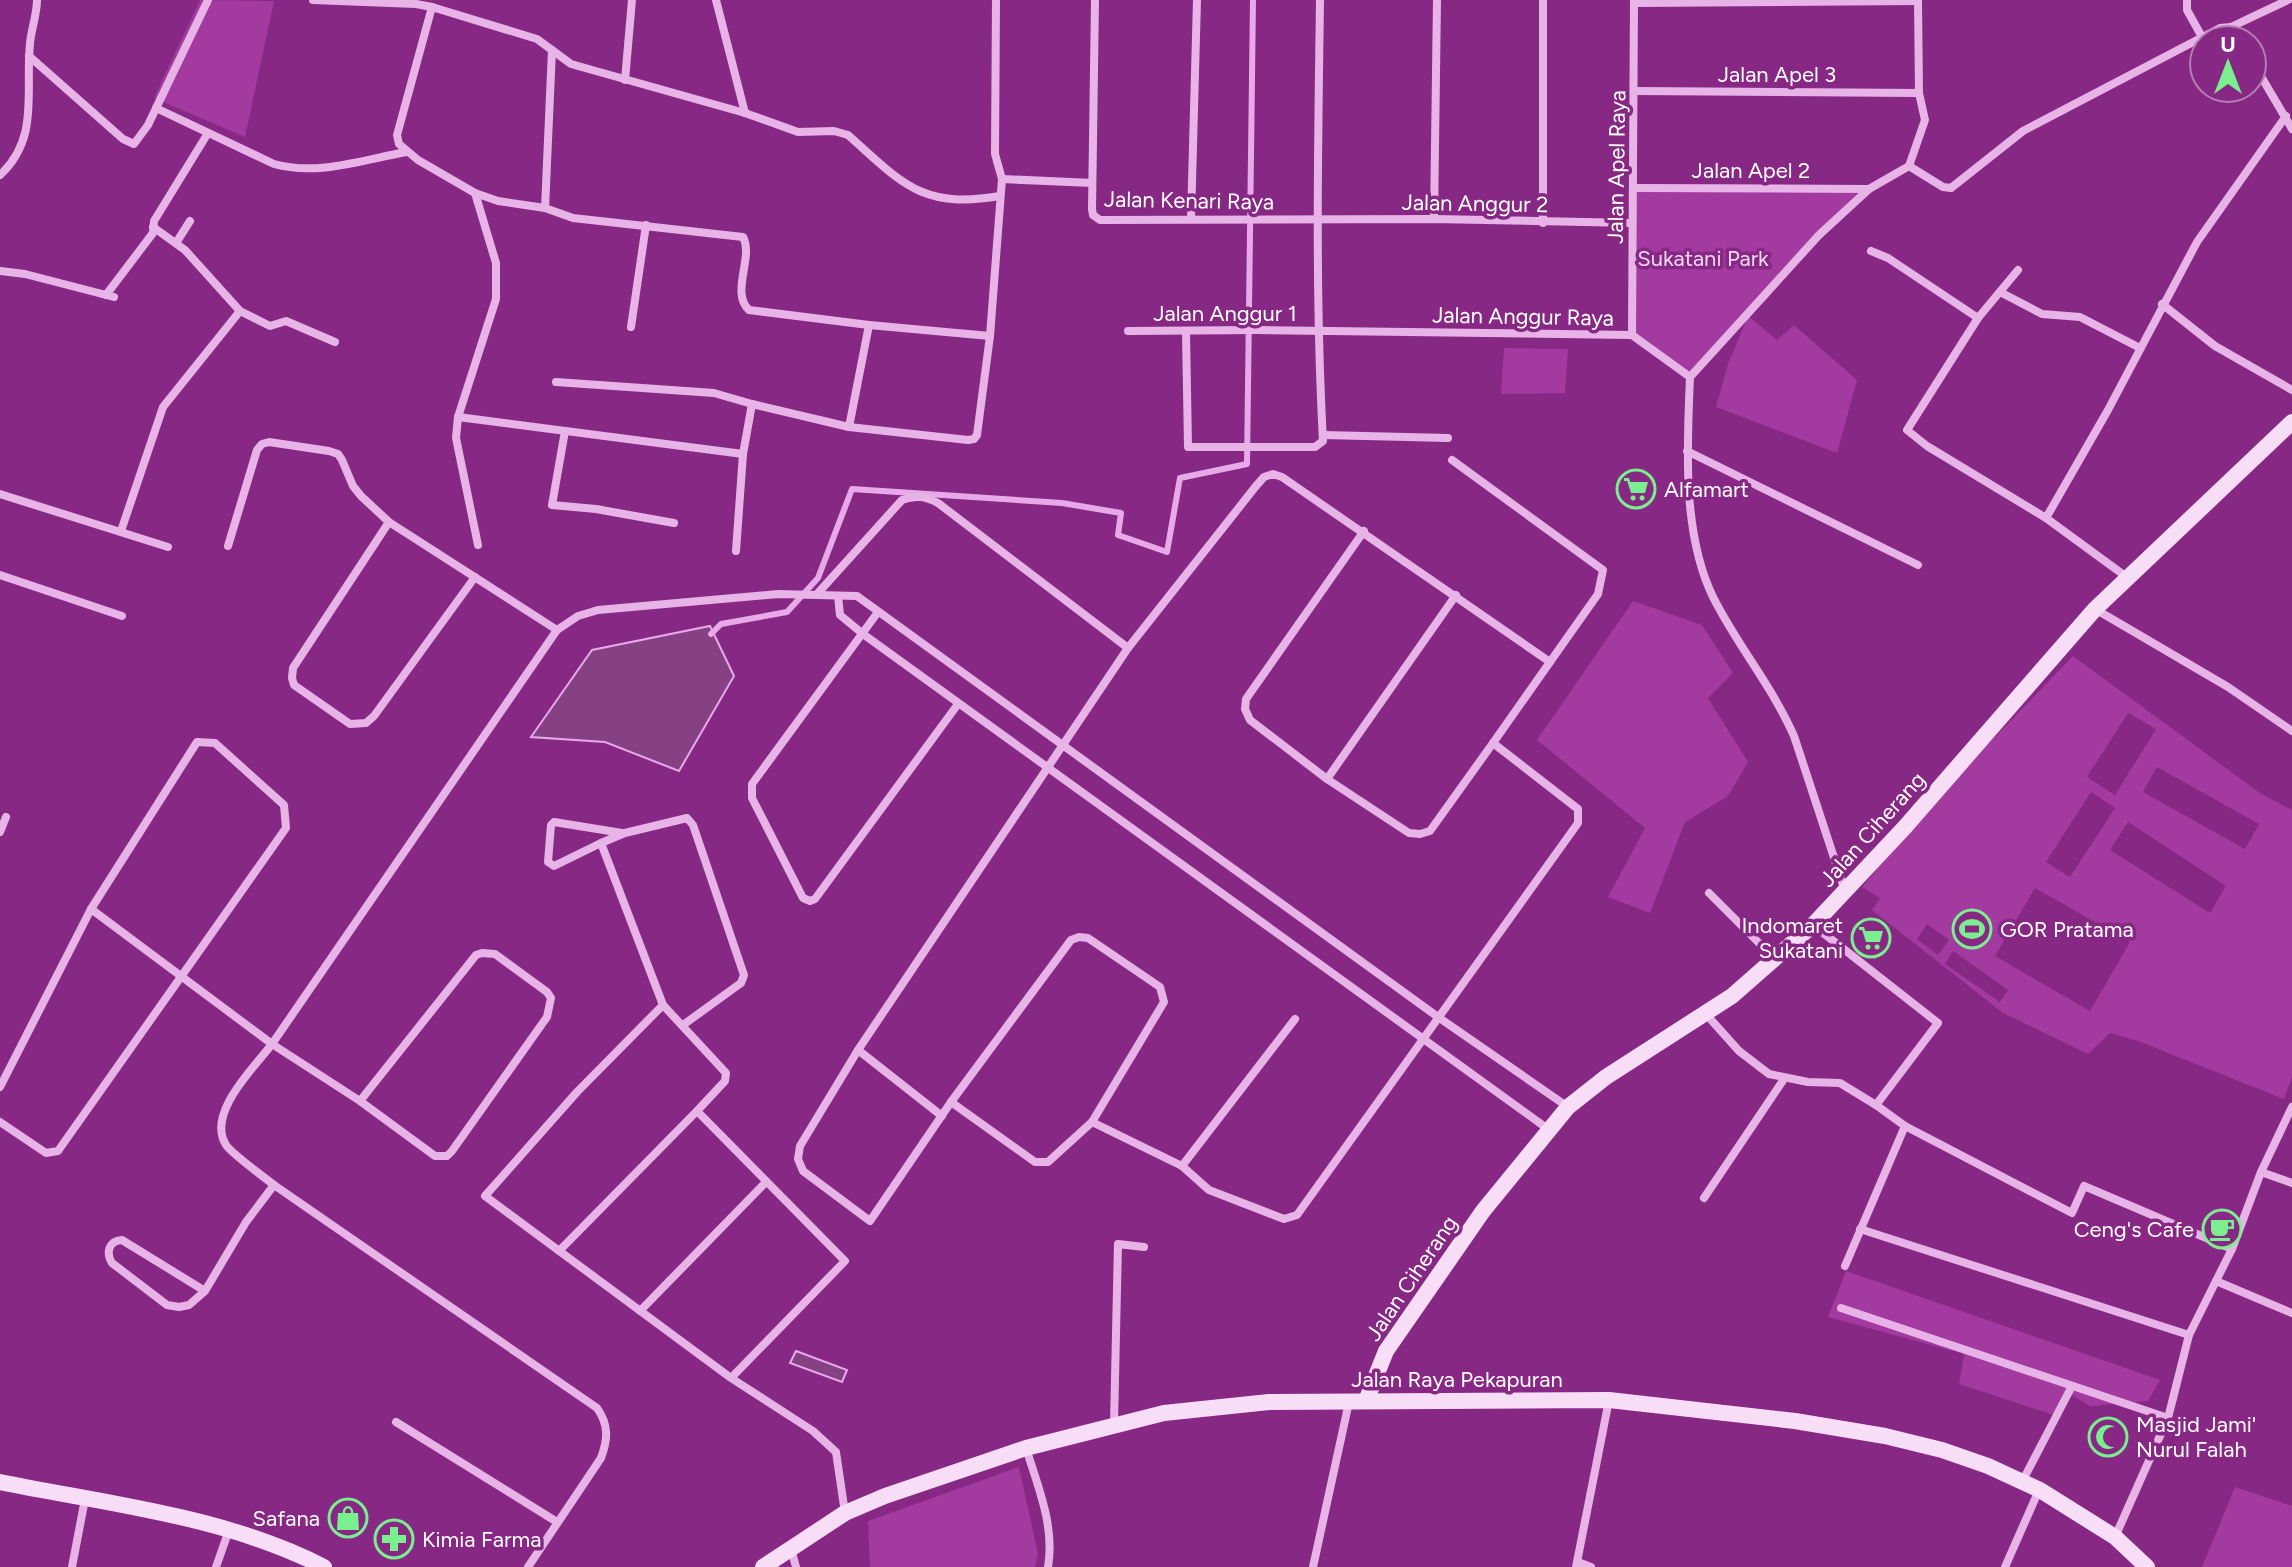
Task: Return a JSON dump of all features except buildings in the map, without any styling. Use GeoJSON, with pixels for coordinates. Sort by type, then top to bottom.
{"type":"FeatureCollection","features":[{"type":"Feature","properties":{"kind":"main road","name":"Jalan Ciherang"},"geometry":{"type":"LineString","coordinates":[[1357,1401],[1386,1351],[1483,1211],[1568,1107],[1606,1077],[1741,989],[1813,925],[1905,827],[2095,609],[2292,422]]}},
{"type":"Feature","properties":{"kind":"main road","name":"Jalan Raya Pekapuran"},"geometry":{"type":"LineString","coordinates":[[763,1567],[845,1513],[885,1496],[1026,1448],[1164,1413],[1269,1402],[1609,1400],[1795,1421],[1885,1436],[1942,1450],[2040,1490],[2115,1537],[2147,1567]]}},
{"type":"Feature","properties":{"kind":"main road"},"geometry":{"type":"LineString","coordinates":[[0,1482],[189,1519],[294,1552],[324,1567]]}},
{"type":"Feature","properties":{"kind":"street"},"geometry":{"type":"LineString","coordinates":[[0,175],[21,146],[28,126],[29,56],[37,0]]}},
{"type":"Feature","properties":{"kind":"street"},"geometry":{"type":"LineString","coordinates":[[29,56],[131,144],[137,143],[208,0]]}},
{"type":"Feature","properties":{"kind":"street"},"geometry":{"type":"LineString","coordinates":[[313,0],[416,2],[526,35],[571,64],[745,113],[798,132],[834,131],[848,135],[896,178],[930,195],[953,201],[1000,196]]}},
{"type":"Feature","properties":{"kind":"street"},"geometry":{"type":"LineString","coordinates":[[625,80],[632,0]]}},
{"type":"Feature","properties":{"kind":"street"},"geometry":{"type":"LineString","coordinates":[[716,0],[745,113]]}},
{"type":"Feature","properties":{"kind":"street"},"geometry":{"type":"LineString","coordinates":[[556,382],[714,393],[849,427],[974,439],[990,336],[1002,179],[995,154],[996,0]]}},
{"type":"Feature","properties":{"kind":"street"},"geometry":{"type":"LineString","coordinates":[[1002,179],[1092,183],[1095,0]]}},
{"type":"Feature","properties":{"kind":"street"},"geometry":{"type":"LineString","coordinates":[[1191,219],[1197,0]]}},
{"type":"Feature","properties":{"kind":"street"},"geometry":{"type":"LineString","coordinates":[[1186,332],[1186,444],[1193,449],[1263,449],[1315,447],[1323,441],[1317,220],[1320,0]]}},
{"type":"Feature","properties":{"kind":"street"},"geometry":{"type":"LineString","coordinates":[[1434,219],[1437,0]]}},
{"type":"Feature","properties":{"kind":"street"},"geometry":{"type":"LineString","coordinates":[[1543,0],[1543,223]]}},
{"type":"Feature","properties":{"kind":"street"},"geometry":{"type":"LineString","coordinates":[[1634,1],[1918,0],[1919,93],[1925,120],[1909,166],[1869,189],[1819,235],[1690,377],[1687,451],[1699,565],[1714,598],[1783,711],[1846,891]]}},
{"type":"Feature","properties":{"kind":"street"},"geometry":{"type":"LineString","coordinates":[[2187,0],[2187,10],[2195,24]]}},
{"type":"Feature","properties":{"kind":"street"},"geometry":{"type":"LineString","coordinates":[[2237,24],[2288,0]]}},
{"type":"Feature","properties":{"kind":"street","name":"Jalan Apel Raya"},"geometry":{"type":"LineString","coordinates":[[1632,335],[1634,1]]}},
{"type":"Feature","properties":{"kind":"street"},"geometry":{"type":"LineString","coordinates":[[432,7],[398,126],[399,144],[406,152],[475,193],[498,201],[545,208],[573,218],[743,237],[746,246],[742,299],[749,310],[990,336]]}},
{"type":"Feature","properties":{"kind":"street"},"geometry":{"type":"LineString","coordinates":[[1909,166],[1943,187],[1951,188],[2023,131],[2188,44]]}},
{"type":"Feature","properties":{"kind":"street"},"geometry":{"type":"LineString","coordinates":[[545,208],[552,50]]}},
{"type":"Feature","properties":{"kind":"street"},"geometry":{"type":"LineString","coordinates":[[2268,87],[2292,129]]}},
{"type":"Feature","properties":{"kind":"street","name":"Jalan Apel 3"},"geometry":{"type":"LineString","coordinates":[[1635,91],[1919,93]]}},
{"type":"Feature","properties":{"kind":"street"},"geometry":{"type":"LineString","coordinates":[[156,108],[274,164],[291,169],[317,169],[406,152]]}},
{"type":"Feature","properties":{"kind":"street"},"geometry":{"type":"LineString","coordinates":[[2046,518],[2108,410],[2197,242],[2286,116]]}},
{"type":"Feature","properties":{"kind":"street"},"geometry":{"type":"LineString","coordinates":[[0,271],[25,274],[110,296],[153,233],[153,227],[208,133]]}},
{"type":"Feature","properties":{"kind":"street","name":"Jalan Kenari Raya"},"geometry":{"type":"LineString","coordinates":[[1092,183],[1093,215],[1100,220],[1317,220]]}},
{"type":"Feature","properties":{"kind":"street","name":"Jalan Apel 2"},"geometry":{"type":"LineString","coordinates":[[1634,188],[1869,189]]}},
{"type":"Feature","properties":{"kind":"street"},"geometry":{"type":"LineString","coordinates":[[475,193],[496,263],[497,290],[492,315],[458,417],[457,452],[478,545]]}},
{"type":"Feature","properties":{"kind":"street","name":"Jalan Anggur 2"},"geometry":{"type":"LineString","coordinates":[[1317,220],[1632,223]]}},
{"type":"Feature","properties":{"kind":"street"},"geometry":{"type":"LineString","coordinates":[[176,243],[190,221]]}},
{"type":"Feature","properties":{"kind":"street"},"geometry":{"type":"LineString","coordinates":[[631,327],[646,225]]}},
{"type":"Feature","properties":{"kind":"street"},"geometry":{"type":"LineString","coordinates":[[153,227],[176,243],[240,311],[270,326],[286,321],[335,342]]}},
{"type":"Feature","properties":{"kind":"street"},"geometry":{"type":"LineString","coordinates":[[1871,251],[1888,258],[1978,318]]}},
{"type":"Feature","properties":{"kind":"street"},"geometry":{"type":"LineString","coordinates":[[2018,270],[1978,318],[1907,430],[1927,446],[2046,518],[2128,578]]}},
{"type":"Feature","properties":{"kind":"street"},"geometry":{"type":"LineString","coordinates":[[2000,292],[2042,314],[2080,317],[2140,348]]}},
{"type":"Feature","properties":{"kind":"street"},"geometry":{"type":"LineString","coordinates":[[2162,304],[2215,346],[2292,390]]}},
{"type":"Feature","properties":{"kind":"street"},"geometry":{"type":"LineString","coordinates":[[121,531],[163,407],[240,311]]}},
{"type":"Feature","properties":{"kind":"street"},"geometry":{"type":"LineString","coordinates":[[849,427],[869,325]]}},
{"type":"Feature","properties":{"kind":"street","name":"Jalan Anggur Raya"},"geometry":{"type":"LineString","coordinates":[[1318,330],[1632,335],[1690,377]]}},
{"type":"Feature","properties":{"kind":"street","name":"Jalan Anggur 1"},"geometry":{"type":"LineString","coordinates":[[1130,331],[1318,330]]}},
{"type":"Feature","properties":{"kind":"street"},"geometry":{"type":"LineString","coordinates":[[736,551],[743,454],[752,404]]}},
{"type":"Feature","properties":{"kind":"street"},"geometry":{"type":"LineString","coordinates":[[458,417],[743,454]]}},
{"type":"Feature","properties":{"kind":"street"},"geometry":{"type":"LineString","coordinates":[[565,431],[552,505],[596,509],[674,523]]}},
{"type":"Feature","properties":{"kind":"street"},"geometry":{"type":"LineString","coordinates":[[1323,435],[1448,438]]}},
{"type":"Feature","properties":{"kind":"street"},"geometry":{"type":"LineString","coordinates":[[228,546],[257,450],[262,444],[269,442],[338,454],[353,486],[389,522],[557,630]]}},
{"type":"Feature","properties":{"kind":"street"},"geometry":{"type":"LineString","coordinates":[[1687,451],[1918,565]]}},
{"type":"Feature","properties":{"kind":"street"},"geometry":{"type":"LineString","coordinates":[[1364,531],[1246,699],[1245,709],[1250,720],[1327,779],[1409,833],[1420,834],[1430,831],[1598,594],[1603,570],[1452,460]]}},
{"type":"Feature","properties":{"kind":"street"},"geometry":{"type":"LineString","coordinates":[[951,1102],[1039,1163],[1048,1162],[1092,1122],[1164,1002],[1160,987],[1088,938],[1071,940],[951,1102],[870,1221],[803,1171],[798,1159],[800,1146],[858,1050],[1128,648],[1264,477],[1273,474],[1282,477],[1550,662]]}},
{"type":"Feature","properties":{"kind":"street"},"geometry":{"type":"LineString","coordinates":[[0,494],[168,547]]}},
{"type":"Feature","properties":{"kind":"street"},"geometry":{"type":"LineString","coordinates":[[816,593],[902,500],[912,496],[926,497],[1128,648]]}},
{"type":"Feature","properties":{"kind":"street"},"geometry":{"type":"LineString","coordinates":[[389,522],[293,668],[294,685],[350,724],[366,723],[374,716],[475,577]]}},
{"type":"Feature","properties":{"kind":"street"},"geometry":{"type":"LineString","coordinates":[[0,575],[122,616]]}},
{"type":"Feature","properties":{"kind":"street"},"geometry":{"type":"LineString","coordinates":[[528,1567],[601,1458],[608,1439],[605,1420],[597,1408],[274,1185],[226,1145],[221,1125],[224,1107],[272,1044],[557,630],[578,616],[598,610],[778,594],[857,596],[1438,1017],[1568,1107]]}},
{"type":"Feature","properties":{"kind":"street"},"geometry":{"type":"LineString","coordinates":[[1327,779],[1456,595]]}},
{"type":"Feature","properties":{"kind":"street"},"geometry":{"type":"LineString","coordinates":[[838,596],[840,615],[863,634],[1548,1129]]}},
{"type":"Feature","properties":{"kind":"street"},"geometry":{"type":"LineString","coordinates":[[2095,609],[2228,687],[2292,731]]}},
{"type":"Feature","properties":{"kind":"street"},"geometry":{"type":"LineString","coordinates":[[878,612],[752,784],[752,798],[803,898],[810,901],[815,899],[958,704]]}},
{"type":"Feature","properties":{"kind":"street"},"geometry":{"type":"LineString","coordinates":[[0,1087],[91,909],[197,742],[215,743],[284,805],[286,828],[58,1151],[46,1153],[0,1122]]}},
{"type":"Feature","properties":{"kind":"street"},"geometry":{"type":"LineString","coordinates":[[1092,1122],[1182,1166],[1209,1190],[1284,1219],[1297,1215],[1579,819],[1578,809],[1572,803],[1493,743]]}},
{"type":"Feature","properties":{"kind":"street"},"geometry":{"type":"LineString","coordinates":[[0,832],[6,817]]}},
{"type":"Feature","properties":{"kind":"street"},"geometry":{"type":"LineString","coordinates":[[625,833],[554,822],[551,825],[548,864],[554,866],[625,833],[684,818],[691,821],[744,971],[741,983],[683,1025]]}},
{"type":"Feature","properties":{"kind":"street"},"geometry":{"type":"LineString","coordinates":[[559,1251],[697,1111],[725,1081],[726,1073],[663,1005],[601,843]]}},
{"type":"Feature","properties":{"kind":"street"},"geometry":{"type":"LineString","coordinates":[[1709,893],[1776,960]]}},
{"type":"Feature","properties":{"kind":"street"},"geometry":{"type":"LineString","coordinates":[[91,909],[272,1044],[360,1101],[435,1156],[447,1156],[547,1017],[551,998],[495,954],[476,955],[360,1101]]}},
{"type":"Feature","properties":{"kind":"street"},"geometry":{"type":"LineString","coordinates":[[1813,925],[1938,1023],[1876,1105]]}},
{"type":"Feature","properties":{"kind":"street"},"geometry":{"type":"LineString","coordinates":[[663,1005],[577,1092],[485,1196],[731,1378],[813,1431],[836,1452],[845,1513]]}},
{"type":"Feature","properties":{"kind":"street"},"geometry":{"type":"LineString","coordinates":[[1705,1013],[1754,1066],[1784,1079],[1840,1083],[1905,1126],[2072,1213],[2084,1186],[2232,1249]]}},
{"type":"Feature","properties":{"kind":"street"},"geometry":{"type":"LineString","coordinates":[[1182,1166],[1295,1019]]}},
{"type":"Feature","properties":{"kind":"street"},"geometry":{"type":"LineString","coordinates":[[858,1050],[942,1116]]}},
{"type":"Feature","properties":{"kind":"street"},"geometry":{"type":"LineString","coordinates":[[1704,1198],[1784,1079]]}},
{"type":"Feature","properties":{"kind":"street"},"geometry":{"type":"LineString","coordinates":[[2115,1537],[2168,1418],[2189,1335],[2232,1249],[2261,1172],[2292,1107]]}},
{"type":"Feature","properties":{"kind":"street"},"geometry":{"type":"LineString","coordinates":[[697,1111],[845,1261],[731,1378]]}},
{"type":"Feature","properties":{"kind":"street"},"geometry":{"type":"LineString","coordinates":[[1845,1266],[1905,1126]]}},
{"type":"Feature","properties":{"kind":"street"},"geometry":{"type":"LineString","coordinates":[[2261,1172],[2292,1183]]}},
{"type":"Feature","properties":{"kind":"street"},"geometry":{"type":"LineString","coordinates":[[640,1311],[766,1182]]}},
{"type":"Feature","properties":{"kind":"street"},"geometry":{"type":"LineString","coordinates":[[205,1291],[122,1240],[114,1242],[109,1248],[107,1255],[112,1263],[167,1305],[189,1305],[205,1291],[246,1222],[274,1185]]}},
{"type":"Feature","properties":{"kind":"street"},"geometry":{"type":"LineString","coordinates":[[1860,1229],[2189,1335]]}},
{"type":"Feature","properties":{"kind":"street"},"geometry":{"type":"LineString","coordinates":[[1114,1424],[1118,1244],[1144,1247]]}},
{"type":"Feature","properties":{"kind":"street"},"geometry":{"type":"LineString","coordinates":[[2216,1281],[2292,1313]]}},
{"type":"Feature","properties":{"kind":"street"},"geometry":{"type":"LineString","coordinates":[[1841,1308],[2168,1418]]}},
{"type":"Feature","properties":{"kind":"street"},"geometry":{"type":"LineString","coordinates":[[2022,1482],[2072,1386]]}},
{"type":"Feature","properties":{"kind":"street"},"geometry":{"type":"LineString","coordinates":[[1591,1567],[1577,1564],[1609,1400]]}},
{"type":"Feature","properties":{"kind":"street"},"geometry":{"type":"LineString","coordinates":[[1313,1567],[1357,1401]]}},
{"type":"Feature","properties":{"kind":"street"},"geometry":{"type":"LineString","coordinates":[[396,1422],[557,1522]]}},
{"type":"Feature","properties":{"kind":"street"},"geometry":{"type":"LineString","coordinates":[[1026,1448],[1048,1521],[1051,1551],[1048,1567]]}},
{"type":"Feature","properties":{"kind":"street"},"geometry":{"type":"LineString","coordinates":[[2005,1567],[2040,1490]]}},
{"type":"Feature","properties":{"kind":"street"},"geometry":{"type":"LineString","coordinates":[[72,1567],[85,1499]]}},
{"type":"Feature","properties":{"kind":"street"},"geometry":{"type":"LineString","coordinates":[[216,1567],[229,1530]]}},
{"type":"Feature","properties":{"kind":"street"},"geometry":{"type":"LineString","coordinates":[[791,1548],[796,1567]]}},
{"type":"Feature","properties":{"kind":"green space"},"geometry":{"type":"Polygon","coordinates":[[[200,0],[274,1],[245,137],[154,98],[200,0]]]}},
{"type":"Feature","properties":{"kind":"green space","name":"Sukatani Park"},"geometry":{"type":"Polygon","coordinates":[[[1634,188],[1869,189],[1819,235],[1690,377],[1632,335],[1634,188]]]}},
{"type":"Feature","properties":{"kind":"green space"},"geometry":{"type":"Polygon","coordinates":[[[1748,316],[1777,340],[1794,325],[1857,380],[1837,453],[1716,407],[1728,364],[1748,316]]]}},
{"type":"Feature","properties":{"kind":"green space"},"geometry":{"type":"Polygon","coordinates":[[[1504,348],[1568,349],[1565,393],[1501,394],[1504,348]]]}},
{"type":"Feature","properties":{"kind":"green space"},"geometry":{"type":"Polygon","coordinates":[[[1633,601],[1702,625],[1733,673],[1708,698],[1748,762],[1728,796],[1685,822],[1650,913],[1608,897],[1645,828],[1537,740],[1633,601]]]}},
{"type":"Feature","properties":{"kind":"green space"},"geometry":{"type":"Polygon","coordinates":[[[2073,656],[2260,793],[2292,810],[2292,1077],[2284,1099],[2138,1041],[2110,1033],[2088,1054],[2003,1013],[1872,910],[1880,898],[1862,887],[1939,795],[2073,656]],[[2128,713],[2087,777],[2115,795],[2156,729],[2128,713]],[[2157,767],[2143,792],[2245,849],[2259,824],[2157,767]],[[2091,792],[2046,862],[2070,877],[2115,808],[2091,792]],[[2128,822],[2110,850],[2210,913],[2226,886],[2128,822]],[[2035,888],[1995,956],[2090,1011],[2130,942],[2035,888]],[[1927,924],[1917,939],[1938,955],[1949,940],[1927,924]],[[1953,951],[1945,964],[2000,1002],[2008,990],[1953,951]]]}},
{"type":"Feature","properties":{"kind":"green space"},"geometry":{"type":"Polygon","coordinates":[[[1846,1271],[2160,1380],[2148,1401],[2090,1406],[2070,1394],[2054,1415],[1959,1384],[1964,1354],[1828,1317],[1846,1271]]]}},
{"type":"Feature","properties":{"kind":"green space"},"geometry":{"type":"Polygon","coordinates":[[[1019,1467],[1038,1554],[1035,1567],[870,1567],[868,1521],[1019,1467]]]}},
{"type":"Feature","properties":{"kind":"green space"},"geometry":{"type":"Polygon","coordinates":[[[2235,1487],[2292,1506],[2292,1567],[2202,1567],[2235,1487]]]}},
{"type":"Feature","properties":{"kind":"shaded area"},"geometry":{"type":"Polygon","coordinates":[[[710,626],[734,676],[679,771],[605,742],[531,737],[592,650],[710,626]]]}},
{"type":"Feature","properties":{"kind":"shaded area"},"geometry":{"type":"Polygon","coordinates":[[[796,1351],[847,1370],[842,1382],[790,1363],[796,1351]]]}},
{"type":"Feature","properties":{"kind":"waterway"},"geometry":{"type":"LineString","coordinates":[[711,634],[721,624],[787,612],[818,578],[852,489],[1062,503],[1121,513],[1118,535],[1167,552],[1180,478],[1247,464],[1253,0]]}},
{"type":"Feature","properties":{"kind":"place","name":"Alfamart"},"geometry":{"type":"Point","coordinates":[1636,489]}},
{"type":"Feature","properties":{"kind":"place","name":"GOR Pratama"},"geometry":{"type":"Point","coordinates":[1972,929]}},
{"type":"Feature","properties":{"kind":"place","name":"Indomaret Sukatani"},"geometry":{"type":"Point","coordinates":[1871,938]}},
{"type":"Feature","properties":{"kind":"place","name":"Ceng's Cafe"},"geometry":{"type":"Point","coordinates":[2222,1229]}},
{"type":"Feature","properties":{"kind":"place","name":"Masjid Jami' Nurul Falah"},"geometry":{"type":"Point","coordinates":[2108,1437]}},
{"type":"Feature","properties":{"kind":"place","name":"Safana"},"geometry":{"type":"Point","coordinates":[348,1518]}},
{"type":"Feature","properties":{"kind":"place","name":"Kimia Farma"},"geometry":{"type":"Point","coordinates":[394,1539]}}]}
